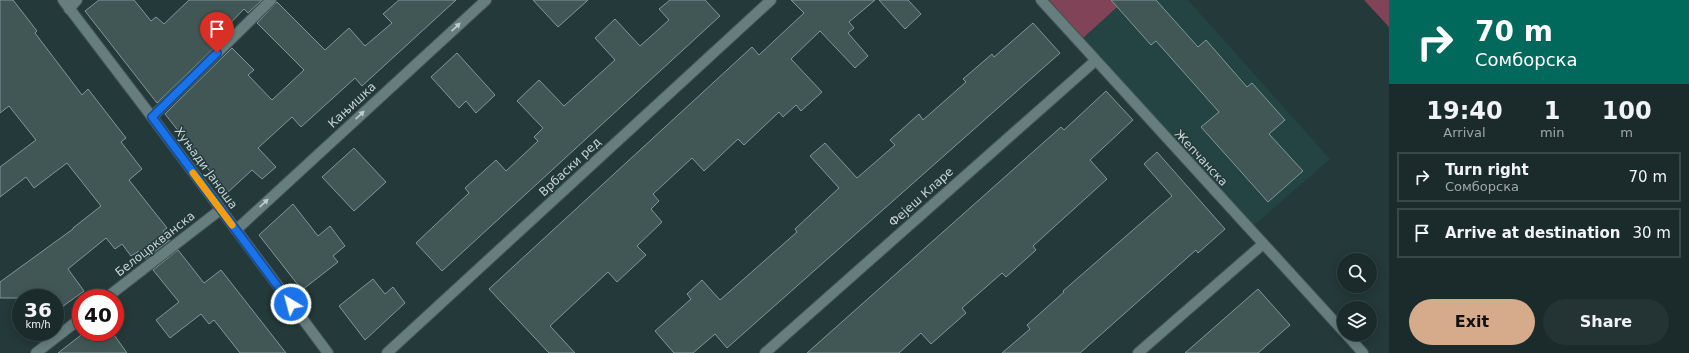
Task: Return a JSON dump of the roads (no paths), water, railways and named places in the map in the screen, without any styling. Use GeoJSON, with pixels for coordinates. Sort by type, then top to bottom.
{"type":"FeatureCollection","features":[{"type":"Feature","properties":{"kind":"street","name":"Хуњади Јаноша"},"geometry":{"type":"LineString","coordinates":[[63,0],[328,353]]}},
{"type":"Feature","properties":{"kind":"street"},"geometry":{"type":"LineString","coordinates":[[69,9],[77,0]]}},
{"type":"Feature","properties":{"kind":"street"},"geometry":{"type":"LineString","coordinates":[[152,117],[271,0]]}},
{"type":"Feature","properties":{"kind":"street","name":"Кањишка"},"geometry":{"type":"LineString","coordinates":[[236,230],[486,0]]}},
{"type":"Feature","properties":{"kind":"street","name":"Врбаски ред"},"geometry":{"type":"LineString","coordinates":[[387,353],[771,0]]}},
{"type":"Feature","properties":{"kind":"street","name":"Жепчанска"},"geometry":{"type":"LineString","coordinates":[[1041,0],[1095,61],[1337,324]]}},
{"type":"Feature","properties":{"kind":"street","name":"Фејеш Кларе"},"geometry":{"type":"LineString","coordinates":[[764,353],[1095,61]]}},
{"type":"Feature","properties":{"kind":"street","name":"Белоцркванска"},"geometry":{"type":"LineString","coordinates":[[118,289],[220,210]]}},
{"type":"Feature","properties":{"kind":"street"},"geometry":{"type":"LineString","coordinates":[[1138,353],[1263,244]]}},
{"type":"Feature","properties":{"kind":"street"},"geometry":{"type":"LineString","coordinates":[[36,353],[72,325]]}},
{"type":"Feature","properties":{"kind":"street","name":"Жепчанска"},"geometry":{"type":"LineString","coordinates":[[1352,341],[1363,353]]}}]}
